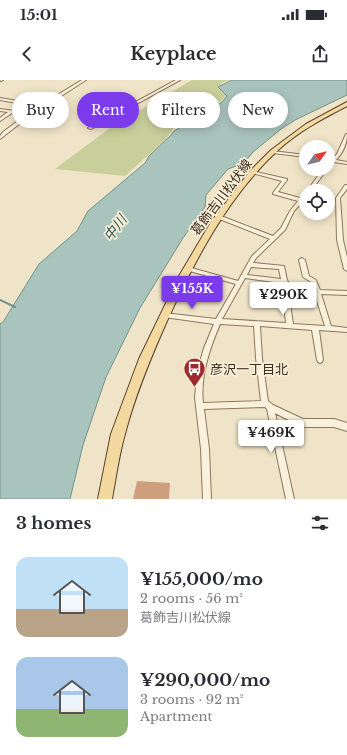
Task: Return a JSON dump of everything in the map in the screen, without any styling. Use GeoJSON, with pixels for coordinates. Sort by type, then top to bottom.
{"type":"FeatureCollection","features":[{"type":"Feature","properties":{"kind":"main road","name":"葛飾吉川松伏線"},"geometry":{"type":"LineString","coordinates":[[105,499],[115,445],[127,403],[164,315],[202,243],[219,217],[254,172],[273,152],[305,127],[347,104]]}},
{"type":"Feature","properties":{"kind":"street"},"geometry":{"type":"LineString","coordinates":[[65,92],[84,80]]}},
{"type":"Feature","properties":{"kind":"street"},"geometry":{"type":"LineString","coordinates":[[139,101],[178,80]]}},
{"type":"Feature","properties":{"kind":"street"},"geometry":{"type":"LineString","coordinates":[[0,99],[12,101]]}},
{"type":"Feature","properties":{"kind":"street"},"geometry":{"type":"LineString","coordinates":[[0,110],[11,112]]}},
{"type":"Feature","properties":{"kind":"street"},"geometry":{"type":"LineString","coordinates":[[0,120],[11,112]]}},
{"type":"Feature","properties":{"kind":"street"},"geometry":{"type":"LineString","coordinates":[[0,138],[12,127]]}},
{"type":"Feature","properties":{"kind":"street"},"geometry":{"type":"LineString","coordinates":[[335,157],[342,149],[347,135]]}},
{"type":"Feature","properties":{"kind":"street"},"geometry":{"type":"LineString","coordinates":[[273,152],[299,155]]}},
{"type":"Feature","properties":{"kind":"street"},"geometry":{"type":"LineString","coordinates":[[335,162],[347,163]]}},
{"type":"Feature","properties":{"kind":"street"},"geometry":{"type":"LineString","coordinates":[[254,172],[285,180],[276,193],[299,196]]}},
{"type":"Feature","properties":{"kind":"street"},"geometry":{"type":"LineString","coordinates":[[347,186],[338,198],[340,236],[347,269]]}},
{"type":"Feature","properties":{"kind":"street"},"geometry":{"type":"LineString","coordinates":[[207,499],[205,449],[200,406],[200,384],[203,361],[217,322],[238,283],[254,258],[283,229],[292,211],[299,203]]}},
{"type":"Feature","properties":{"kind":"street"},"geometry":{"type":"LineString","coordinates":[[219,217],[274,238]]}},
{"type":"Feature","properties":{"kind":"street"},"geometry":{"type":"LineString","coordinates":[[302,260],[306,277],[314,281],[330,329]]}},
{"type":"Feature","properties":{"kind":"street"},"geometry":{"type":"LineString","coordinates":[[250,265],[282,267],[290,326]]}},
{"type":"Feature","properties":{"kind":"street"},"geometry":{"type":"LineString","coordinates":[[188,269],[238,283]]}},
{"type":"Feature","properties":{"kind":"street"},"geometry":{"type":"LineString","coordinates":[[243,276],[285,282]]}},
{"type":"Feature","properties":{"kind":"street"},"geometry":{"type":"LineString","coordinates":[[317,292],[347,293]]}},
{"type":"Feature","properties":{"kind":"street"},"geometry":{"type":"LineString","coordinates":[[164,315],[217,322],[257,323],[347,330]]}},
{"type":"Feature","properties":{"kind":"street"},"geometry":{"type":"LineString","coordinates":[[257,323],[267,405],[290,499]]}},
{"type":"Feature","properties":{"kind":"street"},"geometry":{"type":"LineString","coordinates":[[315,328],[320,360]]}},
{"type":"Feature","properties":{"kind":"street"},"geometry":{"type":"LineString","coordinates":[[200,406],[267,405],[302,423],[334,423],[347,427]]}},
{"type":"Feature","properties":{"kind":"green space"},"geometry":{"type":"Polygon","coordinates":[[[192,80],[229,80],[222,83],[218,88],[226,95],[220,102],[220,92],[171,92],[192,80]]]}},
{"type":"Feature","properties":{"kind":"green space"},"geometry":{"type":"Polygon","coordinates":[[[147,106],[147,128],[174,128],[165,140],[125,176],[55,169],[110,128],[139,128],[139,111],[147,106]]]}},
{"type":"Feature","properties":{"kind":"water","name":"中川"},"geometry":{"type":"Polygon","coordinates":[[[232,80],[347,80],[347,95],[288,124],[288,92],[228,92],[228,128],[283,128],[253,152],[244,163],[228,169],[206,195],[205,207],[183,238],[140,308],[106,377],[83,445],[70,499],[0,499],[0,324],[3,322],[39,264],[77,231],[88,211],[145,163],[149,156],[174,131],[179,128],[220,128],[220,103],[227,96],[218,87],[232,80]]]}},
{"type":"Feature","properties":{"kind":"building"},"geometry":{"type":"Polygon","coordinates":[[[137,481],[170,483],[169,499],[133,499],[137,481]]]}},
{"type":"Feature","properties":{"kind":"waterway"},"geometry":{"type":"LineString","coordinates":[[0,300],[15,307]]}},
{"type":"Feature","properties":{"kind":"place","name":"彦沢一丁目北"},"geometry":{"type":"Point","coordinates":[194,388]}}]}
